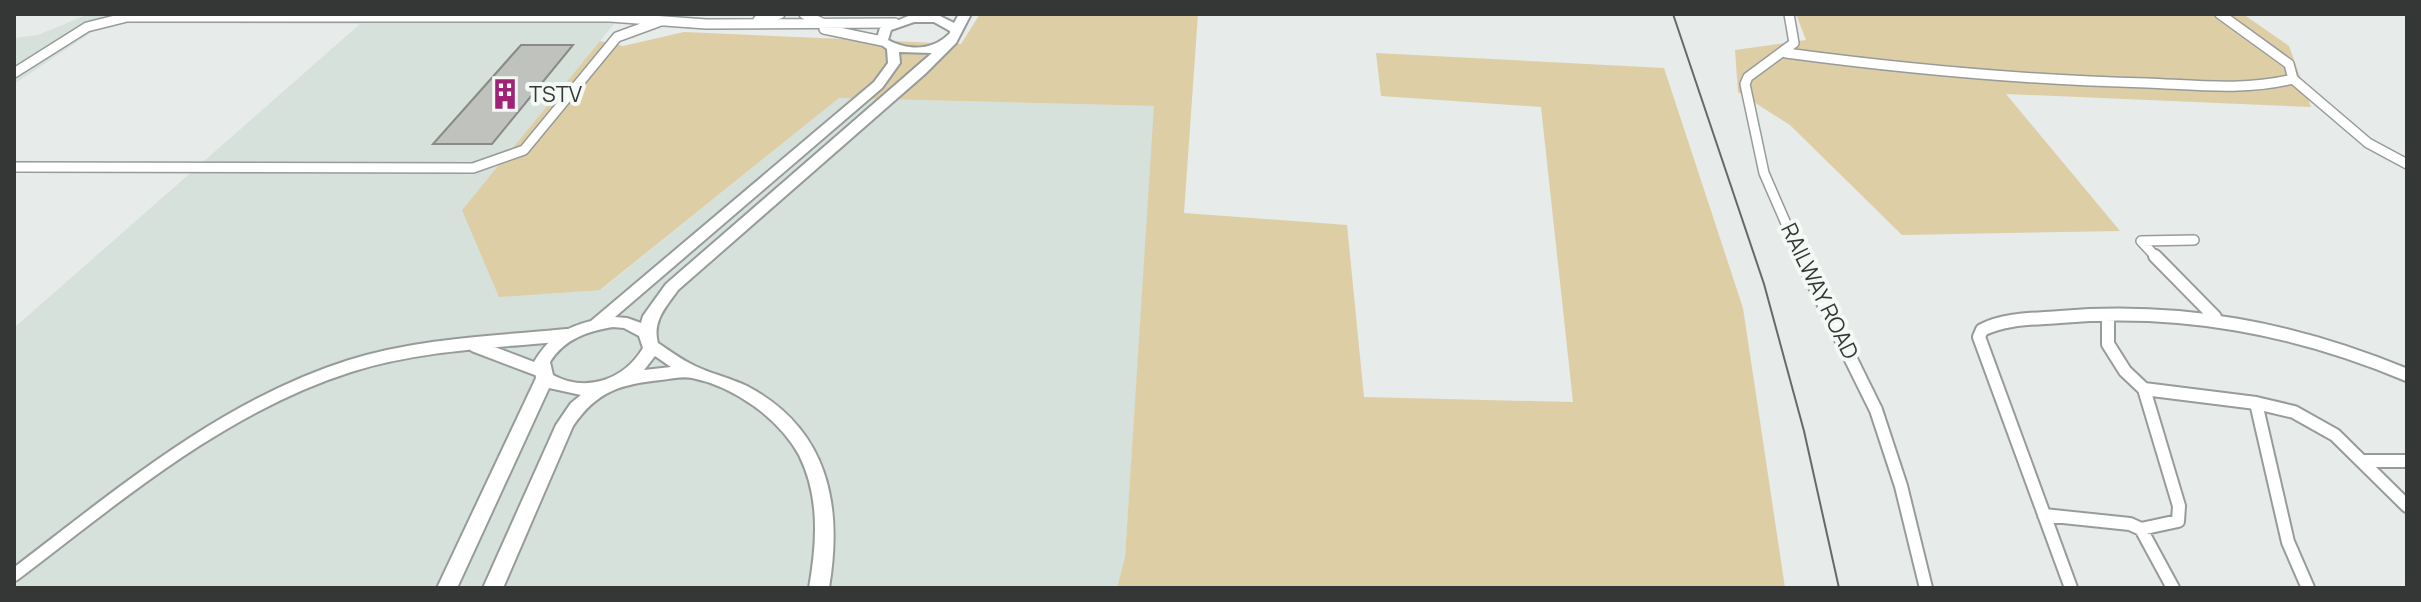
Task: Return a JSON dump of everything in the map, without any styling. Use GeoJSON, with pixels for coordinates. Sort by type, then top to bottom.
{"type":"FeatureCollection","features":[{"type":"Feature","properties":{"kind":"street"},"geometry":{"type":"LineString","coordinates":[[741,24],[780,14]]}},
{"type":"Feature","properties":{"kind":"street"},"geometry":{"type":"LineString","coordinates":[[785,25],[792,14]]}},
{"type":"Feature","properties":{"kind":"street"},"geometry":{"type":"LineString","coordinates":[[804,14],[825,24]]}},
{"type":"Feature","properties":{"kind":"street"},"geometry":{"type":"LineString","coordinates":[[493,588],[565,425],[577,407],[648,357],[651,316],[672,287],[921,71],[954,34],[965,14]]}},
{"type":"Feature","properties":{"kind":"street"},"geometry":{"type":"LineString","coordinates":[[1789,14],[1795,38],[1786,53],[1952,72],[2122,83],[2235,86],[2293,79]]}},
{"type":"Feature","properties":{"kind":"street"},"geometry":{"type":"LineString","coordinates":[[2220,14],[2289,64],[2293,79],[2368,143],[2407,164]]}},
{"type":"Feature","properties":{"kind":"street"},"geometry":{"type":"LineString","coordinates":[[14,73],[62,40],[115,19],[266,15],[610,17],[706,24],[807,25],[895,23],[918,16],[936,18],[954,34]]}},
{"type":"Feature","properties":{"kind":"street"},"geometry":{"type":"LineString","coordinates":[[610,17],[613,42]]}},
{"type":"Feature","properties":{"kind":"street"},"geometry":{"type":"LineString","coordinates":[[14,167],[473,168],[501,161],[533,143],[613,42],[665,20]]}},
{"type":"Feature","properties":{"kind":"street"},"geometry":{"type":"LineString","coordinates":[[597,324],[878,85],[894,63],[881,35],[895,23]]}},
{"type":"Feature","properties":{"kind":"street"},"geometry":{"type":"LineString","coordinates":[[613,42],[655,30],[706,24]]}},
{"type":"Feature","properties":{"kind":"street"},"geometry":{"type":"LineString","coordinates":[[807,25],[888,45],[925,50],[954,34]]}},
{"type":"Feature","properties":{"kind":"street","name":"RAILWAY ROAD"},"geometry":{"type":"LineString","coordinates":[[1786,53],[1748,77],[1745,84],[1752,102],[1754,136],[1765,174],[1817,294],[1869,392],[1914,534],[1926,588]]}},
{"type":"Feature","properties":{"kind":"street"},"geometry":{"type":"LineString","coordinates":[[2194,240],[2141,241],[2215,317]]}},
{"type":"Feature","properties":{"kind":"street"},"geometry":{"type":"LineString","coordinates":[[2044,515],[2130,524],[2141,529],[2178,521],[2179,506],[2144,389],[2125,371],[2108,344],[2108,315]]}},
{"type":"Feature","properties":{"kind":"street"},"geometry":{"type":"LineString","coordinates":[[2071,588],[1979,337],[1982,330],[2003,323],[2108,315],[2215,317],[2310,336],[2407,375]]}},
{"type":"Feature","properties":{"kind":"street"},"geometry":{"type":"LineString","coordinates":[[14,575],[144,478],[245,412],[349,366],[413,352],[567,335],[597,324],[627,323],[691,371],[722,380],[765,405],[783,419],[812,459],[822,490],[826,523],[825,559],[819,588]]}},
{"type":"Feature","properties":{"kind":"street"},"geometry":{"type":"LineString","coordinates":[[447,588],[543,375],[546,353],[567,335]]}},
{"type":"Feature","properties":{"kind":"street"},"geometry":{"type":"LineString","coordinates":[[470,345],[543,375],[568,389],[691,371]]}},
{"type":"Feature","properties":{"kind":"street"},"geometry":{"type":"LineString","coordinates":[[2144,389],[2256,403],[2294,412],[2335,435],[2407,506]]}},
{"type":"Feature","properties":{"kind":"street"},"geometry":{"type":"LineString","coordinates":[[2256,403],[2288,542],[2308,588]]}},
{"type":"Feature","properties":{"kind":"street"},"geometry":{"type":"LineString","coordinates":[[2364,461],[2407,461]]}},
{"type":"Feature","properties":{"kind":"street"},"geometry":{"type":"LineString","coordinates":[[2141,529],[2173,588]]}},
{"type":"Feature","properties":{"kind":"shaded area"},"geometry":{"type":"Polygon","coordinates":[[[89,14],[622,14],[462,210],[601,290],[839,98],[1155,106],[1125,557],[1117,588],[14,588],[14,328],[360,24],[118,23],[92,32],[14,84],[14,38],[38,35],[89,14]]]}},
{"type":"Feature","properties":{"kind":"shaded area"},"geometry":{"type":"Polygon","coordinates":[[[980,14],[1198,14],[1184,213],[1347,225],[1364,397],[1573,402],[1541,107],[1381,96],[1376,53],[1664,68],[1743,308],[1785,588],[1117,588],[1125,557],[1154,106],[839,98],[600,290],[499,297],[462,210],[600,41],[623,46],[684,32],[961,44],[980,14]]]}},
{"type":"Feature","properties":{"kind":"shaded area"},"geometry":{"type":"Polygon","coordinates":[[[1796,14],[2243,14],[2289,46],[2311,107],[2006,94],[2120,231],[1902,235],[1790,125],[1738,92],[1735,50],[1806,40],[1796,14]]]}},
{"type":"Feature","properties":{"kind":"building","name":"TSTV"},"geometry":{"type":"Polygon","coordinates":[[[521,45],[573,45],[492,144],[433,144],[521,45]]]}},
{"type":"Feature","properties":{"kind":"tram line"},"geometry":{"type":"LineString","coordinates":[[1673,14],[1764,284],[1804,431],[1839,588]]}},
{"type":"Feature","properties":{"kind":"place","name":"TSTV"},"geometry":{"type":"Point","coordinates":[505,94]}}]}
